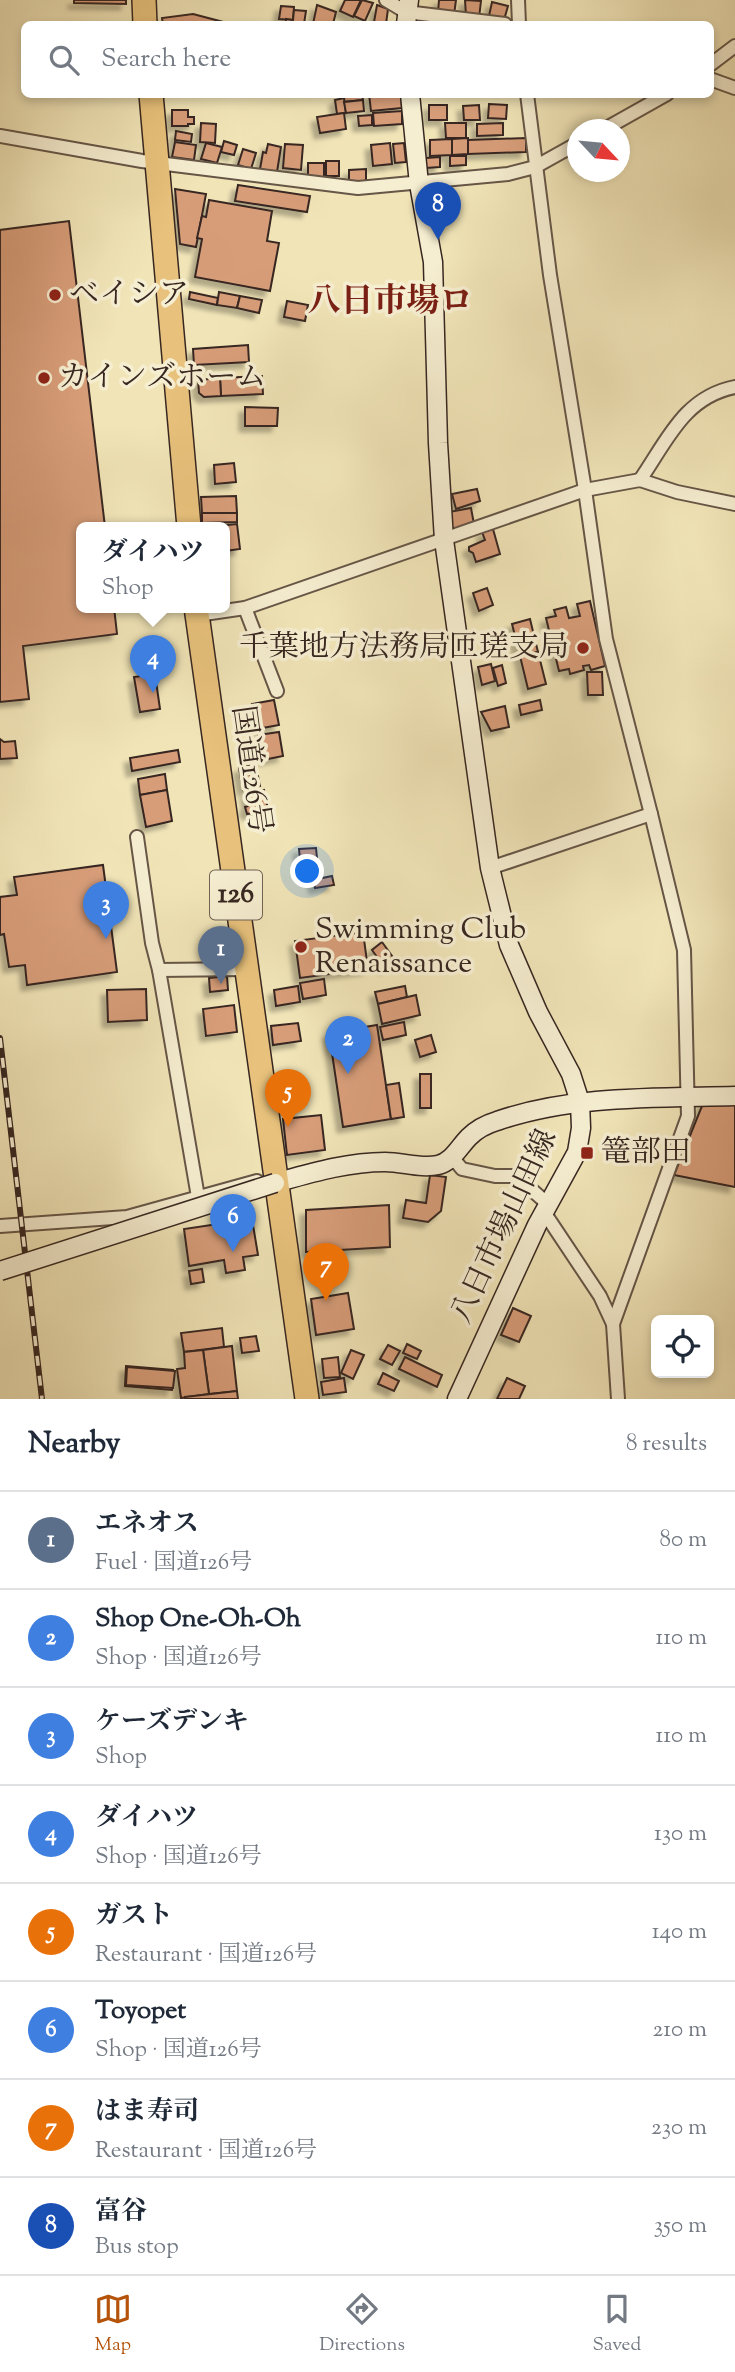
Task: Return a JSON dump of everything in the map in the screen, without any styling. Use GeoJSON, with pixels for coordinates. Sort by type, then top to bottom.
{"type":"FeatureCollection","features":[{"type":"Feature","properties":{"kind":"highway"},"geometry":{"type":"LineString","coordinates":[[144,0],[145,21]]}},
{"type":"Feature","properties":{"kind":"highway"},"geometry":{"type":"LineString","coordinates":[[151,98],[189,522]]}},
{"type":"Feature","properties":{"kind":"highway","name":"国道126号"},"geometry":{"type":"LineString","coordinates":[[197,613],[307,1399]]}},
{"type":"Feature","properties":{"kind":"street"},"geometry":{"type":"LineString","coordinates":[[386,0],[407,12],[480,21]]}},
{"type":"Feature","properties":{"kind":"street"},"geometry":{"type":"LineString","coordinates":[[518,0],[519,21]]}},
{"type":"Feature","properties":{"kind":"street"},"geometry":{"type":"LineString","coordinates":[[714,62],[735,46]]}},
{"type":"Feature","properties":{"kind":"street"},"geometry":{"type":"LineString","coordinates":[[714,80],[735,88]]}},
{"type":"Feature","properties":{"kind":"street"},"geometry":{"type":"LineString","coordinates":[[0,1271],[336,1166],[385,1162],[429,1167],[442,1164],[452,1157],[470,1136],[497,1121],[580,1102],[571,1074],[538,1012],[509,945],[490,868],[444,540],[438,443],[433,262],[419,184],[410,98]]}},
{"type":"Feature","properties":{"kind":"street"},"geometry":{"type":"LineString","coordinates":[[527,98],[550,275],[606,639],[684,950],[688,1116],[613,1324]]}},
{"type":"Feature","properties":{"kind":"street"},"geometry":{"type":"LineString","coordinates":[[623,119],[660,98]]}},
{"type":"Feature","properties":{"kind":"street"},"geometry":{"type":"LineString","coordinates":[[0,136],[157,163],[358,188],[508,174],[535,167],[567,150]]}},
{"type":"Feature","properties":{"kind":"street"},"geometry":{"type":"LineString","coordinates":[[640,480],[687,411],[714,392],[735,387]]}},
{"type":"Feature","properties":{"kind":"street"},"geometry":{"type":"LineString","coordinates":[[230,609],[245,608],[585,490],[640,480],[677,492],[735,503]]}},
{"type":"Feature","properties":{"kind":"street"},"geometry":{"type":"LineString","coordinates":[[245,608],[276,691]]}},
{"type":"Feature","properties":{"kind":"street"},"geometry":{"type":"LineString","coordinates":[[490,868],[651,814]]}},
{"type":"Feature","properties":{"kind":"street"},"geometry":{"type":"LineString","coordinates":[[137,837],[152,943],[198,1197]]}},
{"type":"Feature","properties":{"kind":"street"},"geometry":{"type":"LineString","coordinates":[[159,970],[246,969]]}},
{"type":"Feature","properties":{"kind":"street","name":"八日市場山田線"},"geometry":{"type":"LineString","coordinates":[[457,1399],[577,1152],[580,1102],[735,1096]]}},
{"type":"Feature","properties":{"kind":"street"},"geometry":{"type":"LineString","coordinates":[[452,1157],[462,1169],[516,1176],[547,1209],[600,1296],[613,1324],[618,1399]]}},
{"type":"Feature","properties":{"kind":"street"},"geometry":{"type":"LineString","coordinates":[[0,1226],[127,1217],[256,1181],[275,1183]]}},
{"type":"Feature","properties":{"kind":"building"},"geometry":{"type":"Polygon","coordinates":[[[74,0],[126,0],[126,4],[74,3],[74,0]]]}},
{"type":"Feature","properties":{"kind":"building"},"geometry":{"type":"Polygon","coordinates":[[[345,0],[361,0],[353,17],[340,11],[345,0]]]}},
{"type":"Feature","properties":{"kind":"building"},"geometry":{"type":"Polygon","coordinates":[[[362,0],[373,3],[365,21],[354,16],[362,0]]]}},
{"type":"Feature","properties":{"kind":"building"},"geometry":{"type":"Polygon","coordinates":[[[439,0],[456,0],[454,15],[438,13],[439,0]]]}},
{"type":"Feature","properties":{"kind":"building"},"geometry":{"type":"Polygon","coordinates":[[[465,0],[481,1],[479,18],[466,16],[465,0]]]}},
{"type":"Feature","properties":{"kind":"building"},"geometry":{"type":"Polygon","coordinates":[[[492,2],[508,6],[504,20],[489,16],[492,2]]]}},
{"type":"Feature","properties":{"kind":"building"},"geometry":{"type":"Polygon","coordinates":[[[317,5],[336,12],[334,21],[314,21],[317,5]]]}},
{"type":"Feature","properties":{"kind":"building"},"geometry":{"type":"Polygon","coordinates":[[[377,5],[388,9],[386,21],[374,21],[377,5]]]}},
{"type":"Feature","properties":{"kind":"building"},"geometry":{"type":"Polygon","coordinates":[[[281,6],[294,7],[293,20],[279,19],[281,6]]]}},
{"type":"Feature","properties":{"kind":"building"},"geometry":{"type":"Polygon","coordinates":[[[294,10],[306,11],[304,21],[286,21],[286,19],[293,20],[294,10]]]}},
{"type":"Feature","properties":{"kind":"building"},"geometry":{"type":"Polygon","coordinates":[[[193,14],[219,21],[162,21],[162,18],[193,14]]]}},
{"type":"Feature","properties":{"kind":"building"},"geometry":{"type":"Polygon","coordinates":[[[342,98],[363,100],[344,102],[342,98]]]}},
{"type":"Feature","properties":{"kind":"building"},"geometry":{"type":"Polygon","coordinates":[[[344,98],[346,113],[337,114],[335,100],[344,98]]]}},
{"type":"Feature","properties":{"kind":"building"},"geometry":{"type":"Polygon","coordinates":[[[369,98],[401,98],[402,108],[371,111],[369,98]]]}},
{"type":"Feature","properties":{"kind":"building"},"geometry":{"type":"Polygon","coordinates":[[[363,100],[364,111],[346,113],[344,102],[363,100]]]}},
{"type":"Feature","properties":{"kind":"building"},"geometry":{"type":"Polygon","coordinates":[[[489,104],[507,105],[506,119],[488,118],[489,104]]]}},
{"type":"Feature","properties":{"kind":"building"},"geometry":{"type":"Polygon","coordinates":[[[429,105],[447,105],[447,120],[429,120],[429,105]]]}},
{"type":"Feature","properties":{"kind":"building"},"geometry":{"type":"Polygon","coordinates":[[[479,105],[480,120],[464,120],[463,106],[479,105]]]}},
{"type":"Feature","properties":{"kind":"building"},"geometry":{"type":"Polygon","coordinates":[[[172,110],[188,110],[188,117],[194,117],[194,124],[172,126],[172,110]]]}},
{"type":"Feature","properties":{"kind":"building"},"geometry":{"type":"Polygon","coordinates":[[[402,111],[402,124],[374,126],[373,113],[402,111]]]}},
{"type":"Feature","properties":{"kind":"building"},"geometry":{"type":"Polygon","coordinates":[[[344,113],[346,129],[320,133],[317,117],[344,113]]]}},
{"type":"Feature","properties":{"kind":"building"},"geometry":{"type":"Polygon","coordinates":[[[372,115],[372,125],[359,126],[358,116],[372,115]]]}},
{"type":"Feature","properties":{"kind":"building"},"geometry":{"type":"Polygon","coordinates":[[[201,123],[216,124],[215,143],[200,142],[201,123]]]}},
{"type":"Feature","properties":{"kind":"building"},"geometry":{"type":"Polygon","coordinates":[[[445,123],[466,123],[466,138],[446,138],[445,123]]]}},
{"type":"Feature","properties":{"kind":"building"},"geometry":{"type":"Polygon","coordinates":[[[503,123],[503,135],[477,136],[477,124],[503,123]]]}},
{"type":"Feature","properties":{"kind":"building"},"geometry":{"type":"Polygon","coordinates":[[[176,131],[192,134],[191,142],[175,140],[176,131]]]}},
{"type":"Feature","properties":{"kind":"building"},"geometry":{"type":"Polygon","coordinates":[[[468,138],[468,154],[452,155],[452,139],[468,138]]]}},
{"type":"Feature","properties":{"kind":"building"},"geometry":{"type":"Polygon","coordinates":[[[526,138],[526,152],[468,154],[468,140],[526,138]]]}},
{"type":"Feature","properties":{"kind":"building"},"geometry":{"type":"Polygon","coordinates":[[[452,139],[452,155],[430,156],[430,140],[452,139]]]}},
{"type":"Feature","properties":{"kind":"building"},"geometry":{"type":"Polygon","coordinates":[[[224,141],[237,145],[234,155],[221,152],[224,141]]]}},
{"type":"Feature","properties":{"kind":"building"},"geometry":{"type":"Polygon","coordinates":[[[175,142],[196,145],[194,160],[172,157],[175,142]]]}},
{"type":"Feature","properties":{"kind":"building"},"geometry":{"type":"Polygon","coordinates":[[[206,143],[222,147],[217,163],[201,159],[206,143]]]}},
{"type":"Feature","properties":{"kind":"building"},"geometry":{"type":"Polygon","coordinates":[[[390,143],[392,164],[373,166],[371,145],[390,143]]]}},
{"type":"Feature","properties":{"kind":"building"},"geometry":{"type":"Polygon","coordinates":[[[404,143],[406,162],[395,163],[393,144],[404,143]]]}},
{"type":"Feature","properties":{"kind":"building"},"geometry":{"type":"Polygon","coordinates":[[[268,144],[281,147],[277,172],[260,169],[263,152],[266,153],[268,144]]]}},
{"type":"Feature","properties":{"kind":"building"},"geometry":{"type":"Polygon","coordinates":[[[285,144],[303,145],[301,170],[283,168],[285,144]]]}},
{"type":"Feature","properties":{"kind":"building"},"geometry":{"type":"Polygon","coordinates":[[[243,149],[256,153],[251,169],[238,165],[243,149]]]}},
{"type":"Feature","properties":{"kind":"building"},"geometry":{"type":"Polygon","coordinates":[[[450,156],[466,156],[466,165],[450,166],[450,156]]]}},
{"type":"Feature","properties":{"kind":"building"},"geometry":{"type":"Polygon","coordinates":[[[440,157],[440,167],[426,168],[426,158],[440,157]]]}},
{"type":"Feature","properties":{"kind":"building"},"geometry":{"type":"Polygon","coordinates":[[[326,161],[339,161],[339,176],[326,176],[326,161]]]}},
{"type":"Feature","properties":{"kind":"building"},"geometry":{"type":"Polygon","coordinates":[[[308,163],[324,163],[324,179],[308,179],[308,163]]]}},
{"type":"Feature","properties":{"kind":"building"},"geometry":{"type":"Polygon","coordinates":[[[366,169],[366,181],[349,181],[349,170],[366,169]]]}},
{"type":"Feature","properties":{"kind":"building"},"geometry":{"type":"Polygon","coordinates":[[[238,185],[310,196],[307,212],[235,201],[238,185]]]}},
{"type":"Feature","properties":{"kind":"building"},"geometry":{"type":"Polygon","coordinates":[[[175,189],[206,194],[196,247],[180,244],[175,189]]]}},
{"type":"Feature","properties":{"kind":"building"},"geometry":{"type":"Polygon","coordinates":[[[209,200],[272,211],[267,241],[279,243],[270,291],[195,277],[202,239],[197,238],[202,216],[206,217],[209,200]]]}},
{"type":"Feature","properties":{"kind":"building","name":"カインズホーム"},"geometry":{"type":"Polygon","coordinates":[[[69,221],[104,522],[76,522],[76,613],[115,613],[117,634],[23,646],[29,699],[0,702],[0,230],[69,221]]]}},
{"type":"Feature","properties":{"kind":"building"},"geometry":{"type":"Polygon","coordinates":[[[190,292],[218,298],[217,305],[189,299],[190,292]]]}},
{"type":"Feature","properties":{"kind":"building"},"geometry":{"type":"Polygon","coordinates":[[[219,292],[240,296],[237,308],[217,305],[219,292]]]}},
{"type":"Feature","properties":{"kind":"building"},"geometry":{"type":"Polygon","coordinates":[[[240,296],[262,300],[259,313],[237,308],[240,296]]]}},
{"type":"Feature","properties":{"kind":"building"},"geometry":{"type":"Polygon","coordinates":[[[287,301],[308,305],[305,321],[284,317],[287,301]]]}},
{"type":"Feature","properties":{"kind":"building"},"geometry":{"type":"Polygon","coordinates":[[[248,345],[249,362],[194,365],[193,349],[248,345]]]}},
{"type":"Feature","properties":{"kind":"building"},"geometry":{"type":"Polygon","coordinates":[[[262,376],[263,394],[221,396],[220,378],[262,376]]]}},
{"type":"Feature","properties":{"kind":"building"},"geometry":{"type":"Polygon","coordinates":[[[220,378],[221,396],[204,397],[199,393],[198,380],[220,378]]]}},
{"type":"Feature","properties":{"kind":"building"},"geometry":{"type":"Polygon","coordinates":[[[245,407],[278,408],[277,426],[245,426],[245,407]]]}},
{"type":"Feature","properties":{"kind":"building"},"geometry":{"type":"Polygon","coordinates":[[[234,463],[236,482],[215,484],[214,465],[234,463]]]}},
{"type":"Feature","properties":{"kind":"building"},"geometry":{"type":"Polygon","coordinates":[[[477,489],[480,501],[456,509],[452,494],[477,489]]]}},
{"type":"Feature","properties":{"kind":"building"},"geometry":{"type":"Polygon","coordinates":[[[236,496],[237,513],[202,513],[201,497],[236,496]]]}},
{"type":"Feature","properties":{"kind":"building"},"geometry":{"type":"Polygon","coordinates":[[[471,508],[474,524],[452,529],[449,512],[471,508]]]}},
{"type":"Feature","properties":{"kind":"building"},"geometry":{"type":"Polygon","coordinates":[[[202,513],[237,513],[237,522],[202,522],[202,513]]]}},
{"type":"Feature","properties":{"kind":"building"},"geometry":{"type":"Polygon","coordinates":[[[237,524],[240,549],[230,550],[230,525],[237,524]]]}},
{"type":"Feature","properties":{"kind":"building"},"geometry":{"type":"Polygon","coordinates":[[[493,529],[500,554],[476,562],[469,547],[485,540],[482,532],[493,529]]]}},
{"type":"Feature","properties":{"kind":"building"},"geometry":{"type":"Polygon","coordinates":[[[487,588],[493,605],[479,611],[473,593],[487,588]]]}},
{"type":"Feature","properties":{"kind":"building"},"geometry":{"type":"Polygon","coordinates":[[[590,601],[605,666],[591,670],[589,665],[583,666],[584,670],[570,674],[569,669],[559,671],[546,618],[556,616],[554,610],[566,607],[569,618],[580,616],[577,604],[590,601]]]}},
{"type":"Feature","properties":{"kind":"building"},"geometry":{"type":"Polygon","coordinates":[[[530,619],[538,652],[520,656],[512,624],[530,619]]]}},
{"type":"Feature","properties":{"kind":"building"},"geometry":{"type":"Polygon","coordinates":[[[538,652],[546,684],[528,689],[520,656],[538,652]]]}},
{"type":"Feature","properties":{"kind":"building"},"geometry":{"type":"Polygon","coordinates":[[[491,664],[495,681],[482,685],[478,667],[491,664]]]}},
{"type":"Feature","properties":{"kind":"building"},"geometry":{"type":"Polygon","coordinates":[[[502,665],[506,683],[498,686],[493,668],[502,665]]]}},
{"type":"Feature","properties":{"kind":"building"},"geometry":{"type":"Polygon","coordinates":[[[587,672],[602,672],[603,695],[588,695],[587,672]]]}},
{"type":"Feature","properties":{"kind":"building"},"geometry":{"type":"Polygon","coordinates":[[[155,674],[160,709],[140,712],[134,677],[155,674]]]}},
{"type":"Feature","properties":{"kind":"building"},"geometry":{"type":"Polygon","coordinates":[[[274,700],[279,725],[257,729],[252,704],[274,700]]]}},
{"type":"Feature","properties":{"kind":"building"},"geometry":{"type":"Polygon","coordinates":[[[540,700],[542,710],[521,715],[519,705],[540,700]]]}},
{"type":"Feature","properties":{"kind":"building"},"geometry":{"type":"Polygon","coordinates":[[[505,706],[509,727],[491,731],[481,712],[505,706]]]}},
{"type":"Feature","properties":{"kind":"building"},"geometry":{"type":"Polygon","coordinates":[[[279,732],[283,756],[263,760],[258,735],[279,732]]]}},
{"type":"Feature","properties":{"kind":"building"},"geometry":{"type":"Polygon","coordinates":[[[0,739],[4,742],[15,741],[17,758],[0,759],[0,739]]]}},
{"type":"Feature","properties":{"kind":"building"},"geometry":{"type":"Polygon","coordinates":[[[178,750],[180,762],[132,771],[130,758],[178,750]]]}},
{"type":"Feature","properties":{"kind":"building"},"geometry":{"type":"Polygon","coordinates":[[[249,766],[251,778],[258,776],[260,786],[243,790],[239,768],[249,766]]]}},
{"type":"Feature","properties":{"kind":"building"},"geometry":{"type":"Polygon","coordinates":[[[165,774],[167,790],[140,795],[138,779],[165,774]]]}},
{"type":"Feature","properties":{"kind":"building"},"geometry":{"type":"Polygon","coordinates":[[[167,790],[172,821],[146,827],[140,795],[167,790]]]}},
{"type":"Feature","properties":{"kind":"building"},"geometry":{"type":"Polygon","coordinates":[[[264,790],[268,810],[247,814],[246,793],[264,790]]]}},
{"type":"Feature","properties":{"kind":"building"},"geometry":{"type":"Polygon","coordinates":[[[316,848],[318,868],[301,870],[299,849],[316,848]]]}},
{"type":"Feature","properties":{"kind":"building"},"geometry":{"type":"Polygon","coordinates":[[[103,865],[117,972],[27,985],[25,965],[9,967],[4,934],[0,935],[0,897],[17,895],[14,877],[103,865]]]}},
{"type":"Feature","properties":{"kind":"building"},"geometry":{"type":"Polygon","coordinates":[[[332,876],[334,885],[315,888],[313,880],[332,876]]]}},
{"type":"Feature","properties":{"kind":"building"},"geometry":{"type":"Polygon","coordinates":[[[363,932],[368,969],[300,978],[295,941],[363,932]]]}},
{"type":"Feature","properties":{"kind":"building"},"geometry":{"type":"Polygon","coordinates":[[[382,942],[395,960],[385,968],[372,950],[382,942]]]}},
{"type":"Feature","properties":{"kind":"building"},"geometry":{"type":"Polygon","coordinates":[[[227,976],[228,990],[210,992],[209,978],[227,976]]]}},
{"type":"Feature","properties":{"kind":"building"},"geometry":{"type":"Polygon","coordinates":[[[324,979],[326,995],[303,999],[300,983],[324,979]]]}},
{"type":"Feature","properties":{"kind":"building"},"geometry":{"type":"Polygon","coordinates":[[[298,986],[300,1002],[276,1006],[274,990],[298,986]]]}},
{"type":"Feature","properties":{"kind":"building"},"geometry":{"type":"Polygon","coordinates":[[[405,986],[407,997],[378,1004],[375,992],[405,986]]]}},
{"type":"Feature","properties":{"kind":"building"},"geometry":{"type":"Polygon","coordinates":[[[146,989],[147,1020],[108,1022],[107,990],[146,989]]]}},
{"type":"Feature","properties":{"kind":"building"},"geometry":{"type":"Polygon","coordinates":[[[416,995],[420,1015],[382,1024],[378,1004],[416,995]]]}},
{"type":"Feature","properties":{"kind":"building"},"geometry":{"type":"Polygon","coordinates":[[[234,1005],[237,1032],[206,1036],[203,1009],[234,1005]]]}},
{"type":"Feature","properties":{"kind":"building"},"geometry":{"type":"Polygon","coordinates":[[[404,1022],[406,1035],[383,1040],[380,1027],[404,1022]]]}},
{"type":"Feature","properties":{"kind":"building"},"geometry":{"type":"Polygon","coordinates":[[[298,1023],[301,1041],[273,1045],[271,1026],[298,1023]]]}},
{"type":"Feature","properties":{"kind":"building"},"geometry":{"type":"Polygon","coordinates":[[[377,1025],[391,1119],[343,1127],[329,1033],[377,1025]]]}},
{"type":"Feature","properties":{"kind":"building"},"geometry":{"type":"Polygon","coordinates":[[[431,1035],[436,1052],[420,1057],[415,1040],[431,1035]]]}},
{"type":"Feature","properties":{"kind":"building"},"geometry":{"type":"Polygon","coordinates":[[[420,1074],[431,1074],[431,1108],[420,1108],[420,1074]]]}},
{"type":"Feature","properties":{"kind":"building"},"geometry":{"type":"Polygon","coordinates":[[[399,1083],[404,1117],[391,1119],[386,1085],[399,1083]]]}},
{"type":"Feature","properties":{"kind":"building"},"geometry":{"type":"Polygon","coordinates":[[[735,1100],[735,1187],[674,1175],[704,1101],[735,1100]]]}},
{"type":"Feature","properties":{"kind":"building"},"geometry":{"type":"Polygon","coordinates":[[[321,1115],[325,1150],[287,1155],[283,1119],[321,1115]]]}},
{"type":"Feature","properties":{"kind":"building"},"geometry":{"type":"Polygon","coordinates":[[[430,1175],[446,1177],[441,1211],[428,1222],[403,1218],[406,1200],[426,1203],[430,1175]]]}},
{"type":"Feature","properties":{"kind":"building"},"geometry":{"type":"Polygon","coordinates":[[[389,1205],[390,1247],[306,1252],[306,1210],[389,1205]]]}},
{"type":"Feature","properties":{"kind":"building"},"geometry":{"type":"Polygon","coordinates":[[[252,1219],[258,1255],[243,1257],[245,1270],[226,1273],[224,1260],[189,1266],[184,1229],[252,1219]]]}},
{"type":"Feature","properties":{"kind":"building"},"geometry":{"type":"Polygon","coordinates":[[[202,1269],[204,1282],[191,1284],[189,1271],[202,1269]]]}},
{"type":"Feature","properties":{"kind":"building"},"geometry":{"type":"Polygon","coordinates":[[[348,1293],[354,1329],[316,1335],[311,1299],[348,1293]]]}},
{"type":"Feature","properties":{"kind":"building"},"geometry":{"type":"Polygon","coordinates":[[[513,1308],[531,1316],[519,1342],[501,1335],[513,1308]]]}},
{"type":"Feature","properties":{"kind":"building"},"geometry":{"type":"Polygon","coordinates":[[[222,1328],[224,1347],[184,1352],[181,1333],[222,1328]]]}},
{"type":"Feature","properties":{"kind":"building"},"geometry":{"type":"Polygon","coordinates":[[[256,1336],[259,1351],[242,1353],[240,1338],[256,1336]]]}},
{"type":"Feature","properties":{"kind":"building"},"geometry":{"type":"Polygon","coordinates":[[[407,1344],[421,1351],[417,1359],[403,1353],[407,1344]]]}},
{"type":"Feature","properties":{"kind":"building"},"geometry":{"type":"Polygon","coordinates":[[[388,1345],[400,1351],[392,1365],[380,1359],[388,1345]]]}},
{"type":"Feature","properties":{"kind":"building"},"geometry":{"type":"Polygon","coordinates":[[[232,1346],[237,1391],[209,1394],[203,1350],[232,1346]]]}},
{"type":"Feature","properties":{"kind":"building"},"geometry":{"type":"Polygon","coordinates":[[[203,1350],[209,1394],[181,1398],[177,1369],[185,1368],[184,1352],[203,1350]]]}},
{"type":"Feature","properties":{"kind":"building"},"geometry":{"type":"Polygon","coordinates":[[[351,1350],[364,1355],[353,1379],[341,1373],[351,1350]]]}},
{"type":"Feature","properties":{"kind":"building"},"geometry":{"type":"Polygon","coordinates":[[[338,1357],[340,1377],[324,1378],[322,1359],[338,1357]]]}},
{"type":"Feature","properties":{"kind":"building"},"geometry":{"type":"Polygon","coordinates":[[[405,1357],[442,1375],[437,1387],[399,1369],[405,1357]]]}},
{"type":"Feature","properties":{"kind":"building"},"geometry":{"type":"Polygon","coordinates":[[[126,1366],[173,1370],[172,1390],[125,1386],[126,1366]]]}},
{"type":"Feature","properties":{"kind":"building"},"geometry":{"type":"Polygon","coordinates":[[[127,1367],[175,1371],[173,1388],[126,1385],[127,1367]]]}},
{"type":"Feature","properties":{"kind":"building"},"geometry":{"type":"Polygon","coordinates":[[[383,1373],[399,1381],[394,1391],[378,1384],[383,1373]]]}},
{"type":"Feature","properties":{"kind":"building"},"geometry":{"type":"Polygon","coordinates":[[[344,1378],[346,1392],[323,1395],[321,1382],[344,1378]]]}},
{"type":"Feature","properties":{"kind":"building"},"geometry":{"type":"Polygon","coordinates":[[[507,1378],[525,1386],[519,1399],[497,1399],[507,1378]]]}},
{"type":"Feature","properties":{"kind":"building"},"geometry":{"type":"Polygon","coordinates":[[[237,1391],[238,1399],[185,1399],[185,1397],[237,1391]]]}},
{"type":"Feature","properties":{"kind":"railway"},"geometry":{"type":"LineString","coordinates":[[0,1038],[42,1399]]}},
{"type":"Feature","properties":{"kind":"place","name":"富谷"},"geometry":{"type":"Point","coordinates":[438,240]}},
{"type":"Feature","properties":{"kind":"place","name":"ベイシア"},"geometry":{"type":"Point","coordinates":[55,295]}},
{"type":"Feature","properties":{"kind":"place","name":"カインズホーム"},"geometry":{"type":"Point","coordinates":[44,378]}},
{"type":"Feature","properties":{"kind":"place","name":"千葉地方法務局匝瑳支局"},"geometry":{"type":"Point","coordinates":[583,648]}},
{"type":"Feature","properties":{"kind":"place","name":"ダイハツ"},"geometry":{"type":"Point","coordinates":[153,693]}},
{"type":"Feature","properties":{"kind":"place","name":"ケーズデンキ"},"geometry":{"type":"Point","coordinates":[106,939]}},
{"type":"Feature","properties":{"kind":"place","name":"Swimming Club Renaissance"},"geometry":{"type":"Point","coordinates":[301,947]}},
{"type":"Feature","properties":{"kind":"place","name":"エネオス"},"geometry":{"type":"Point","coordinates":[221,984]}},
{"type":"Feature","properties":{"kind":"place","name":"Shop One-Oh-Oh"},"geometry":{"type":"Point","coordinates":[348,1074]}},
{"type":"Feature","properties":{"kind":"place","name":"ガスト"},"geometry":{"type":"Point","coordinates":[288,1127]}},
{"type":"Feature","properties":{"kind":"place","name":"篭部田"},"geometry":{"type":"Point","coordinates":[587,1153]}},
{"type":"Feature","properties":{"kind":"place","name":"Toyopet"},"geometry":{"type":"Point","coordinates":[233,1252]}},
{"type":"Feature","properties":{"kind":"place","name":"はま寿司"},"geometry":{"type":"Point","coordinates":[326,1301]}},
{"type":"Feature","properties":{"kind":"district","name":"八日市場ロ"},"geometry":{"type":"Point","coordinates":[390,303]}}]}
